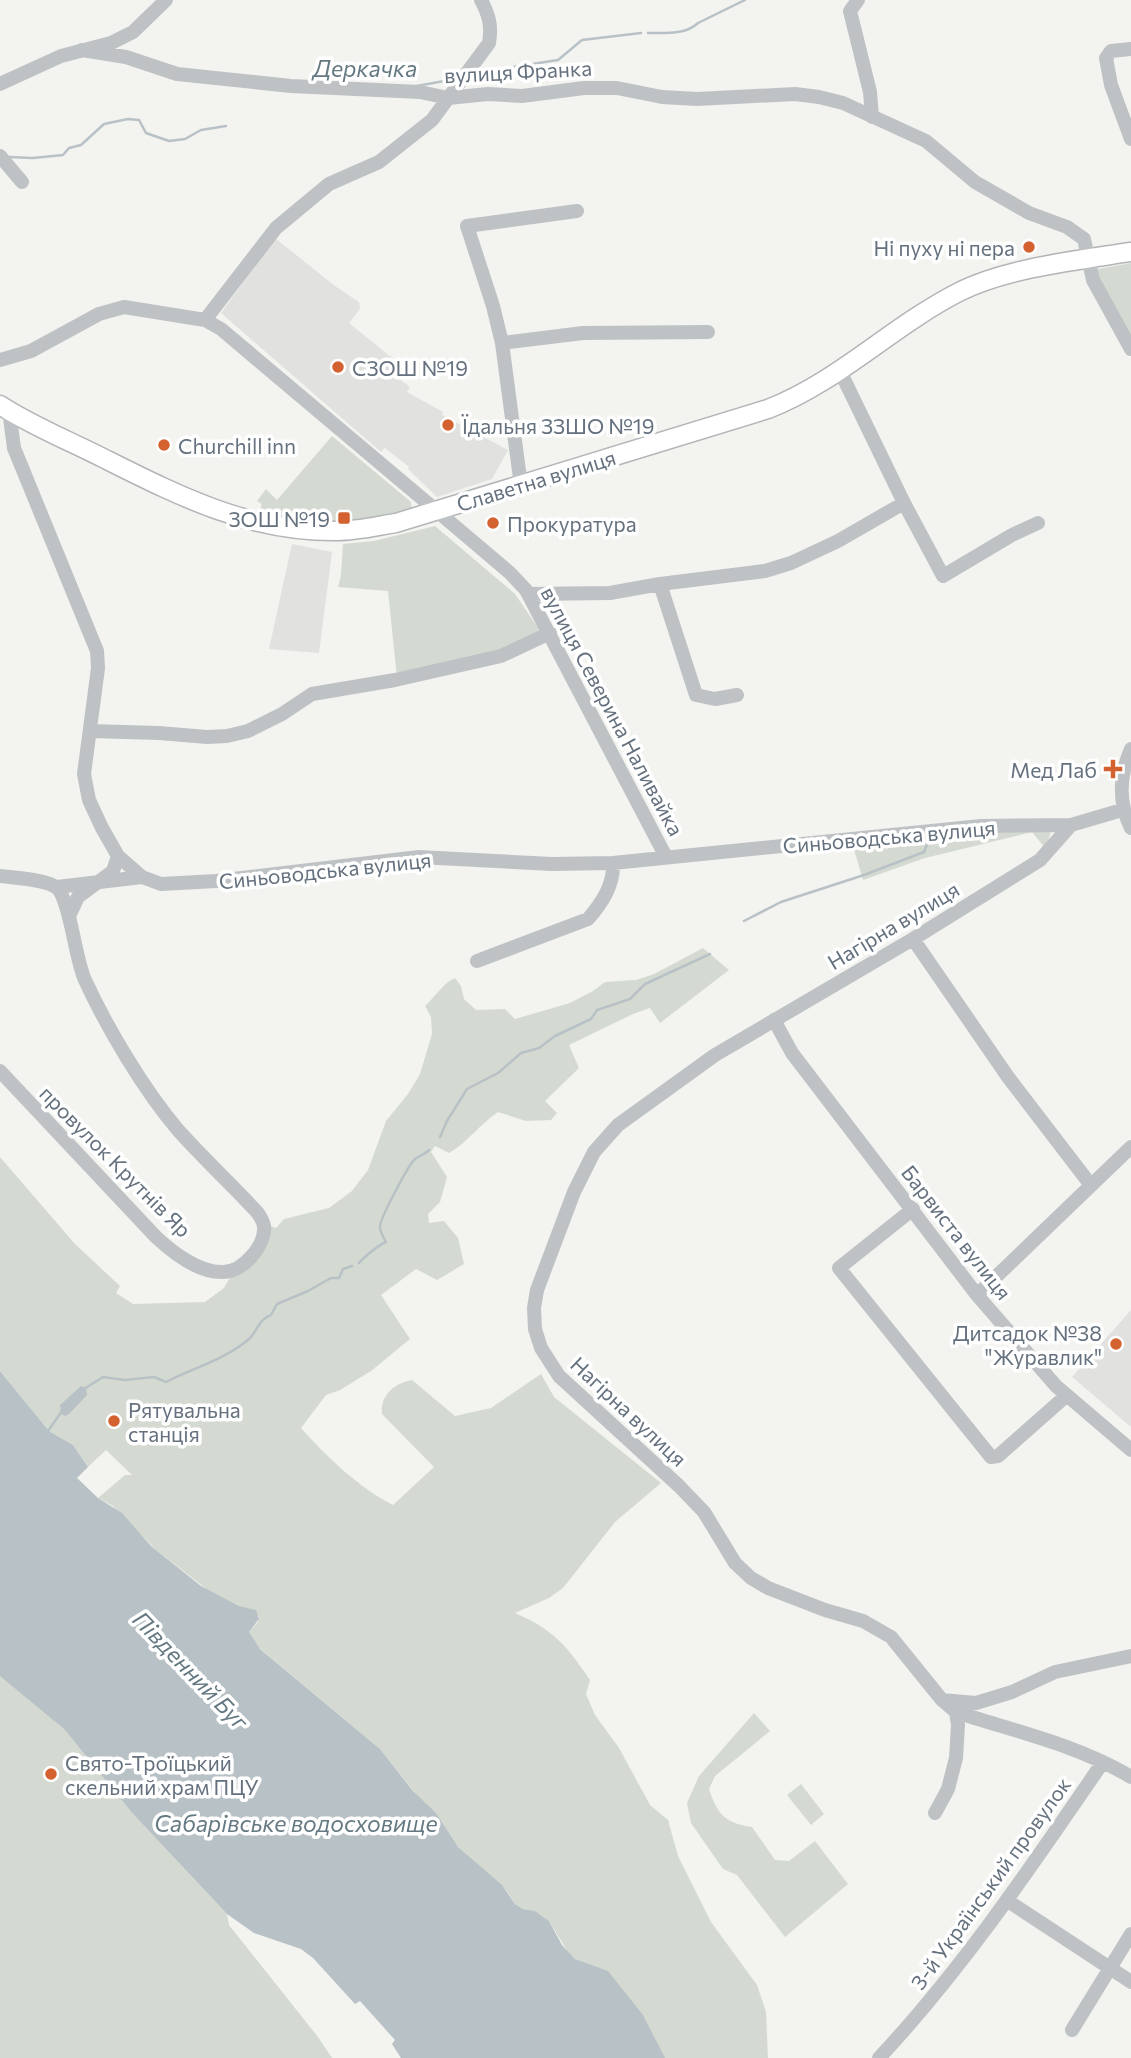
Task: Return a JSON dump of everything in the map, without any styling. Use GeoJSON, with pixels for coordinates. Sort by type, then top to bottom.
{"type":"FeatureCollection","features":[{"type":"Feature","properties":{"kind":"main road","name":"Славетна вулиця"},"geometry":{"type":"LineString","coordinates":[[4,407],[159,486],[236,518],[290,529],[340,531],[396,523],[768,409],[803,394],[922,313],[962,290],[1018,273],[1131,252]]}},
{"type":"Feature","properties":{"kind":"street"},"geometry":{"type":"LineString","coordinates":[[0,84],[61,56],[111,43],[133,32],[166,0]]}},
{"type":"Feature","properties":{"kind":"street"},"geometry":{"type":"LineString","coordinates":[[205,320],[276,228],[329,184],[379,162],[432,120],[489,43],[491,27],[481,0]]}},
{"type":"Feature","properties":{"kind":"street"},"geometry":{"type":"LineString","coordinates":[[854,6],[872,117]]}},
{"type":"Feature","properties":{"kind":"street"},"geometry":{"type":"LineString","coordinates":[[1131,49],[1111,51],[1106,58],[1111,85],[1131,139]]}},
{"type":"Feature","properties":{"kind":"street","name":"вулиця Франка"},"geometry":{"type":"LineString","coordinates":[[82,50],[125,57],[177,74],[292,86],[420,92],[449,98],[488,94],[523,96],[584,88],[617,88],[662,97],[697,99],[795,94],[844,103],[926,141],[975,182],[1013,205],[1067,227],[1084,239],[1093,280],[1131,349]]}},
{"type":"Feature","properties":{"kind":"street"},"geometry":{"type":"LineString","coordinates":[[0,156],[22,182]]}},
{"type":"Feature","properties":{"kind":"street"},"geometry":{"type":"LineString","coordinates":[[521,486],[502,343],[467,226],[577,211]]}},
{"type":"Feature","properties":{"kind":"street","name":"вулиця Северина Наливайка"},"geometry":{"type":"LineString","coordinates":[[0,360],[31,351],[99,314],[124,307],[205,320],[221,329],[436,509],[510,573],[529,594],[666,857]]}},
{"type":"Feature","properties":{"kind":"street"},"geometry":{"type":"LineString","coordinates":[[502,343],[583,333],[708,332]]}},
{"type":"Feature","properties":{"kind":"street"},"geometry":{"type":"LineString","coordinates":[[840,371],[943,576],[1012,535],[1038,523]]}},
{"type":"Feature","properties":{"kind":"street"},"geometry":{"type":"LineString","coordinates":[[4,407],[14,449],[97,651],[98,668],[84,774],[86,788],[102,828],[118,856],[142,877]]}},
{"type":"Feature","properties":{"kind":"street"},"geometry":{"type":"LineString","coordinates":[[529,594],[610,593],[765,571],[791,563],[838,541],[904,503]]}},
{"type":"Feature","properties":{"kind":"street"},"geometry":{"type":"LineString","coordinates":[[660,584],[696,695],[715,699],[737,695]]}},
{"type":"Feature","properties":{"kind":"street"},"geometry":{"type":"LineString","coordinates":[[90,731],[227,736],[248,731],[282,714],[312,694],[396,680],[501,656],[550,633]]}},
{"type":"Feature","properties":{"kind":"street"},"geometry":{"type":"LineString","coordinates":[[1131,750],[1122,773],[1120,788],[1122,810],[1131,828]]}},
{"type":"Feature","properties":{"kind":"street","name":"Синьоводська вулиця"},"geometry":{"type":"LineString","coordinates":[[142,877],[161,884],[216,881],[419,857],[552,864],[613,863],[981,826],[1072,825],[1122,810]]}},
{"type":"Feature","properties":{"kind":"street","name":"Нагірна вулиця"},"geometry":{"type":"LineString","coordinates":[[956,1712],[942,1700],[891,1637],[863,1621],[825,1610],[768,1587],[735,1563],[704,1512],[559,1376],[541,1348],[534,1329],[534,1308],[537,1290],[570,1202],[594,1152],[618,1125],[715,1055],[913,939],[1040,860],[1072,825]]}},
{"type":"Feature","properties":{"kind":"street"},"geometry":{"type":"LineString","coordinates":[[69,916],[78,897],[113,871],[118,856]]}},
{"type":"Feature","properties":{"kind":"street"},"geometry":{"type":"LineString","coordinates":[[477,961],[588,919],[601,905],[614,876],[613,863]]}},
{"type":"Feature","properties":{"kind":"street"},"geometry":{"type":"LineString","coordinates":[[0,876],[44,882],[57,887],[142,877]]}},
{"type":"Feature","properties":{"kind":"street"},"geometry":{"type":"LineString","coordinates":[[57,887],[64,898],[69,916]]}},
{"type":"Feature","properties":{"kind":"street","name":"провулок Крутнів Яр"},"geometry":{"type":"LineString","coordinates":[[0,1072],[156,1237],[187,1259],[213,1271],[224,1272],[247,1261],[256,1249],[263,1236],[264,1223],[257,1212],[178,1129],[125,1054],[84,979],[69,916]]}},
{"type":"Feature","properties":{"kind":"street"},"geometry":{"type":"LineString","coordinates":[[913,939],[1008,1077],[1090,1184]]}},
{"type":"Feature","properties":{"kind":"street","name":"Барвиста вулиця"},"geometry":{"type":"LineString","coordinates":[[774,1020],[792,1053],[977,1295],[1066,1396],[1131,1450]]}},
{"type":"Feature","properties":{"kind":"street"},"geometry":{"type":"LineString","coordinates":[[977,1295],[1131,1147]]}},
{"type":"Feature","properties":{"kind":"street"},"geometry":{"type":"LineString","coordinates":[[913,1209],[839,1268],[954,1412],[991,1457],[998,1455],[1066,1396]]}},
{"type":"Feature","properties":{"kind":"street"},"geometry":{"type":"LineString","coordinates":[[942,1700],[976,1703],[1012,1692],[1055,1672],[1131,1656]]}},
{"type":"Feature","properties":{"kind":"street"},"geometry":{"type":"LineString","coordinates":[[935,1813],[948,1789],[956,1758],[956,1712],[1103,1762],[1131,1777]]}},
{"type":"Feature","properties":{"kind":"street","name":"3-й Український провулок"},"geometry":{"type":"LineString","coordinates":[[879,2058],[920,2014],[1008,1901],[1103,1762]]}},
{"type":"Feature","properties":{"kind":"street"},"geometry":{"type":"LineString","coordinates":[[1008,1901],[1131,1982]]}},
{"type":"Feature","properties":{"kind":"street"},"geometry":{"type":"LineString","coordinates":[[1072,2030],[1131,1934]]}},
{"type":"Feature","properties":{"kind":"shaded area","name":"СЗОШ №19"},"geometry":{"type":"Polygon","coordinates":[[[275,238],[359,302],[360,309],[349,323],[397,362],[390,372],[410,387],[407,392],[443,412],[442,415],[508,450],[492,479],[437,497],[409,467],[385,448],[381,452],[221,313],[275,238]]]}},
{"type":"Feature","properties":{"kind":"shaded area"},"geometry":{"type":"Polygon","coordinates":[[[1131,263],[1131,342],[1096,273],[1098,269],[1131,263]]]}},
{"type":"Feature","properties":{"kind":"shaded area"},"geometry":{"type":"Polygon","coordinates":[[[332,436],[411,502],[412,510],[337,524],[257,517],[262,504],[257,501],[266,489],[277,500],[332,436]]]}},
{"type":"Feature","properties":{"kind":"shaded area"},"geometry":{"type":"Polygon","coordinates":[[[435,526],[515,594],[543,635],[500,655],[397,678],[388,591],[338,587],[343,544],[374,541],[435,526]]]}},
{"type":"Feature","properties":{"kind":"shaded area"},"geometry":{"type":"Polygon","coordinates":[[[292,544],[332,552],[319,653],[269,649],[292,544]]]}},
{"type":"Feature","properties":{"kind":"shaded area"},"geometry":{"type":"Polygon","coordinates":[[[981,826],[1051,831],[1046,849],[1032,832],[925,858],[863,880],[851,839],[981,826]]]}},
{"type":"Feature","properties":{"kind":"shaded area"},"geometry":{"type":"Polygon","coordinates":[[[703,948],[729,970],[660,1023],[650,1008],[569,1045],[579,1068],[545,1101],[557,1113],[551,1120],[526,1121],[498,1112],[449,1153],[435,1146],[431,1152],[447,1177],[440,1202],[428,1214],[429,1223],[444,1221],[458,1238],[464,1264],[437,1280],[416,1269],[381,1295],[410,1339],[371,1371],[340,1390],[326,1395],[301,1428],[344,1471],[393,1505],[434,1467],[382,1414],[383,1402],[394,1387],[412,1380],[455,1416],[491,1408],[541,1374],[554,1397],[661,1483],[615,1522],[563,1588],[549,1598],[515,1613],[540,1626],[558,1640],[590,1680],[586,1694],[595,1715],[619,1748],[650,1805],[668,1820],[678,1856],[711,1922],[757,1985],[766,2012],[768,2058],[647,2058],[592,1966],[575,1959],[549,1921],[535,1911],[515,1904],[506,1890],[458,1847],[380,1749],[257,1646],[249,1632],[258,1622],[259,1616],[209,1591],[155,1549],[113,1506],[98,1498],[125,1475],[132,1475],[106,1450],[88,1467],[73,1445],[49,1431],[0,1371],[0,1157],[75,1244],[120,1286],[116,1293],[133,1304],[205,1302],[224,1288],[235,1269],[247,1261],[264,1223],[276,1228],[284,1219],[329,1208],[352,1191],[368,1170],[386,1121],[420,1074],[432,1034],[431,1017],[425,1006],[451,980],[455,978],[461,986],[464,999],[476,1010],[505,1009],[515,1019],[570,1003],[605,982],[636,980],[654,974],[703,948]]]}},
{"type":"Feature","properties":{"kind":"shaded area","name":"Дитсадок №38 \"Журавлик\""},"geometry":{"type":"Polygon","coordinates":[[[1131,1310],[1131,1427],[1072,1377],[1131,1310]]]}},
{"type":"Feature","properties":{"kind":"shaded area"},"geometry":{"type":"Polygon","coordinates":[[[0,1672],[64,1729],[133,1814],[227,1914],[229,1925],[332,2058],[0,2058],[0,1672]]]}},
{"type":"Feature","properties":{"kind":"shaded area"},"geometry":{"type":"Polygon","coordinates":[[[754,1713],[770,1731],[715,1776],[709,1789],[715,1805],[729,1820],[752,1827],[775,1860],[789,1861],[815,1841],[848,1884],[785,1937],[737,1875],[723,1869],[691,1823],[687,1803],[699,1776],[754,1713]]]}},
{"type":"Feature","properties":{"kind":"shaded area"},"geometry":{"type":"Polygon","coordinates":[[[801,1784],[824,1814],[811,1825],[787,1795],[801,1784]]]}},
{"type":"Feature","properties":{"kind":"water","name":"Сабарівське водосховище"},"geometry":{"type":"Polygon","coordinates":[[[0,1371],[49,1431],[73,1445],[88,1467],[77,1478],[98,1498],[122,1513],[151,1546],[201,1586],[239,1606],[256,1610],[259,1619],[249,1632],[260,1649],[380,1749],[413,1791],[436,1813],[458,1847],[502,1885],[515,1904],[535,1911],[549,1921],[562,1945],[575,1959],[608,1971],[643,2015],[665,2058],[401,2058],[392,2044],[395,2040],[360,2001],[355,2004],[313,1958],[301,1949],[254,1933],[227,1914],[133,1814],[64,1729],[0,1676],[0,1371]]]}},
{"type":"Feature","properties":{"kind":"water"},"geometry":{"type":"Polygon","coordinates":[[[81,1386],[86,1388],[87,1395],[69,1414],[61,1414],[60,1405],[81,1386]]]}},
{"type":"Feature","properties":{"kind":"waterway","name":"Деркачка"},"geometry":{"type":"LineString","coordinates":[[648,33],[687,30],[745,0]]}},
{"type":"Feature","properties":{"kind":"waterway","name":"Деркачка"},"geometry":{"type":"LineString","coordinates":[[472,75],[558,60],[582,40],[641,33]]}},
{"type":"Feature","properties":{"kind":"waterway","name":"Деркачка"},"geometry":{"type":"LineString","coordinates":[[417,86],[455,79]]}},
{"type":"Feature","properties":{"kind":"waterway","name":"Деркачка"},"geometry":{"type":"LineString","coordinates":[[8,157],[63,155],[69,148],[81,145],[104,124],[128,119],[139,120],[146,133],[169,141],[185,139],[201,130],[226,126]]}},
{"type":"Feature","properties":{"kind":"waterway"},"geometry":{"type":"LineString","coordinates":[[744,921],[781,902],[924,852],[929,839]]}},
{"type":"Feature","properties":{"kind":"waterway"},"geometry":{"type":"LineString","coordinates":[[440,1137],[467,1089],[498,1073],[521,1053],[539,1048],[555,1036],[591,1019],[597,1010],[630,999],[645,984],[710,954]]}},
{"type":"Feature","properties":{"kind":"waterway"},"geometry":{"type":"LineString","coordinates":[[359,1263],[386,1242],[380,1227],[389,1204],[412,1163],[429,1150]]}},
{"type":"Feature","properties":{"kind":"waterway"},"geometry":{"type":"LineString","coordinates":[[84,1389],[103,1377],[125,1380],[154,1377],[166,1382],[210,1363],[250,1338],[261,1322],[271,1315],[277,1304],[331,1278],[339,1278],[343,1269],[352,1266]]}},
{"type":"Feature","properties":{"kind":"waterway"},"geometry":{"type":"LineString","coordinates":[[48,1431],[62,1411]]}},
{"type":"Feature","properties":{"kind":"place","name":"Ні пуху ні пера"},"geometry":{"type":"Point","coordinates":[1029,247]}},
{"type":"Feature","properties":{"kind":"place","name":"СЗОШ №19"},"geometry":{"type":"Point","coordinates":[338,367]}},
{"type":"Feature","properties":{"kind":"place","name":"Їдальня ЗЗШО №19"},"geometry":{"type":"Point","coordinates":[448,425]}},
{"type":"Feature","properties":{"kind":"place","name":"Churchill inn"},"geometry":{"type":"Point","coordinates":[164,445]}},
{"type":"Feature","properties":{"kind":"place","name":"ЗОШ №19"},"geometry":{"type":"Point","coordinates":[344,518]}},
{"type":"Feature","properties":{"kind":"place","name":"Прокуратура"},"geometry":{"type":"Point","coordinates":[493,523]}},
{"type":"Feature","properties":{"kind":"place","name":"Мед Лаб"},"geometry":{"type":"Point","coordinates":[1113,769]}},
{"type":"Feature","properties":{"kind":"place","name":"Дитсадок №38 \"Журавлик\""},"geometry":{"type":"Point","coordinates":[1116,1344]}},
{"type":"Feature","properties":{"kind":"place","name":"Рятувальна станція"},"geometry":{"type":"Point","coordinates":[114,1421]}},
{"type":"Feature","properties":{"kind":"place","name":"Свято-Троїцький скельний храм ПЦУ"},"geometry":{"type":"Point","coordinates":[51,1774]}},
{"type":"Feature","properties":{"kind":"water label","name":"Південний Буг"},"geometry":{"type":"Point","coordinates":[191,1670]}}]}
